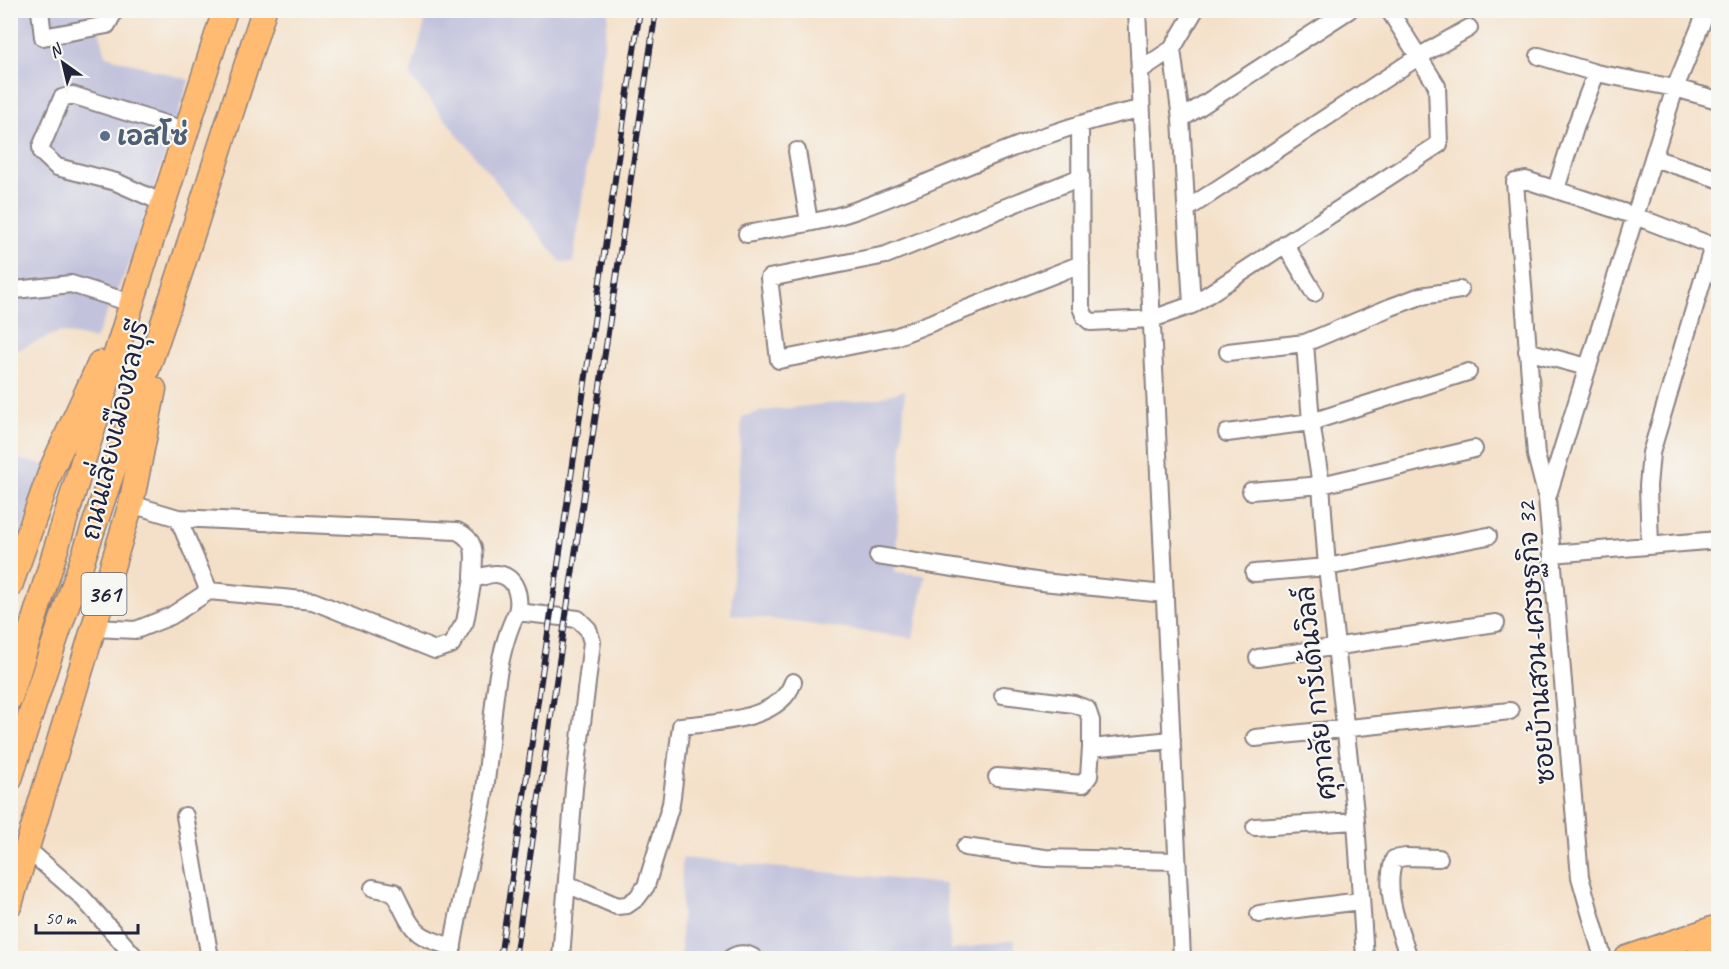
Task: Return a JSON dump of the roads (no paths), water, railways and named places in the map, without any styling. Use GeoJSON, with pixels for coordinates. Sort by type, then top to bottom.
{"type":"FeatureCollection","features":[{"type":"Feature","properties":{"kind":"highway","name":"ถนนเลี่ยงเมืองชลบุรี"},"geometry":{"type":"LineString","coordinates":[[10,698],[225,10]]}},
{"type":"Feature","properties":{"kind":"highway","name":"ถนนเลี่ยงเมืองชลบุรี"},"geometry":{"type":"LineString","coordinates":[[10,779],[178,279],[264,10]]}},
{"type":"Feature","properties":{"kind":"highway","name":"ถนนเลี่ยงเมืองชลบุรี"},"geometry":{"type":"LineString","coordinates":[[10,586],[52,468],[141,273]]}},
{"type":"Feature","properties":{"kind":"highway","name":"ถนนเลี่ยงเมืองชลบุรี"},"geometry":{"type":"LineString","coordinates":[[10,904],[131,504],[178,279]]}},
{"type":"Feature","properties":{"kind":"highway"},"geometry":{"type":"LineString","coordinates":[[1627,958],[1719,927]]}},
{"type":"Feature","properties":{"kind":"highway"},"geometry":{"type":"LineString","coordinates":[[1698,958],[1719,951]]}},
{"type":"Feature","properties":{"kind":"street"},"geometry":{"type":"LineString","coordinates":[[40,10],[43,37],[109,15]]}},
{"type":"Feature","properties":{"kind":"street"},"geometry":{"type":"LineString","coordinates":[[1137,10],[1182,958]]}},
{"type":"Feature","properties":{"kind":"street"},"geometry":{"type":"LineString","coordinates":[[1139,71],[1172,49],[1195,10]]}},
{"type":"Feature","properties":{"kind":"street"},"geometry":{"type":"LineString","coordinates":[[1181,119],[1349,10]]}},
{"type":"Feature","properties":{"kind":"street"},"geometry":{"type":"LineString","coordinates":[[1080,124],[1081,307],[1085,317],[1091,322],[1152,319],[1192,305],[1439,144],[1437,86],[1389,10]]}},
{"type":"Feature","properties":{"kind":"street"},"geometry":{"type":"LineString","coordinates":[[1709,10],[1719,13]]}},
{"type":"Feature","properties":{"kind":"street","name":"ซอยบ้านสวน-เศรษฐกิจ 32"},"geometry":{"type":"LineString","coordinates":[[1603,958],[1580,877],[1547,498],[1675,88],[1709,10]]}},
{"type":"Feature","properties":{"kind":"street"},"geometry":{"type":"LineString","coordinates":[[1187,209],[1418,57],[1469,28]]}},
{"type":"Feature","properties":{"kind":"street"},"geometry":{"type":"LineString","coordinates":[[1172,49],[1181,119],[1192,305]]}},
{"type":"Feature","properties":{"kind":"street"},"geometry":{"type":"LineString","coordinates":[[1539,56],[1596,73],[1675,88],[1719,100]]}},
{"type":"Feature","properties":{"kind":"street"},"geometry":{"type":"LineString","coordinates":[[1556,189],[1575,128],[1596,73]]}},
{"type":"Feature","properties":{"kind":"street"},"geometry":{"type":"LineString","coordinates":[[163,203],[116,182],[57,167],[42,153],[41,147],[62,98],[72,95],[187,131]]}},
{"type":"Feature","properties":{"kind":"street"},"geometry":{"type":"LineString","coordinates":[[747,234],[852,212],[1080,124],[1141,109]]}},
{"type":"Feature","properties":{"kind":"street"},"geometry":{"type":"LineString","coordinates":[[797,151],[809,222]]}},
{"type":"Feature","properties":{"kind":"street"},"geometry":{"type":"LineString","coordinates":[[1653,158],[1719,179]]}},
{"type":"Feature","properties":{"kind":"street"},"geometry":{"type":"LineString","coordinates":[[1081,177],[886,255],[769,278],[779,360],[895,338],[1081,264]]}},
{"type":"Feature","properties":{"kind":"street"},"geometry":{"type":"LineString","coordinates":[[1547,498],[1536,454],[1515,182],[1526,180],[1635,216],[1716,247],[1651,453],[1648,486],[1650,546]]}},
{"type":"Feature","properties":{"kind":"street"},"geometry":{"type":"LineString","coordinates":[[1284,244],[1314,293]]}},
{"type":"Feature","properties":{"kind":"street"},"geometry":{"type":"LineString","coordinates":[[15,290],[71,284],[129,302]]}},
{"type":"Feature","properties":{"kind":"street"},"geometry":{"type":"LineString","coordinates":[[1228,352],[1305,343],[1411,300],[1460,290]]}},
{"type":"Feature","properties":{"kind":"street","name":"ศุภาลัย การ์เด้นวิลล์"},"geometry":{"type":"LineString","coordinates":[[1305,343],[1311,422],[1321,485],[1327,567],[1356,821],[1365,958]]}},
{"type":"Feature","properties":{"kind":"street"},"geometry":{"type":"LineString","coordinates":[[1527,351],[1587,367]]}},
{"type":"Feature","properties":{"kind":"street"},"geometry":{"type":"LineString","coordinates":[[1227,433],[1311,422],[1468,372]]}},
{"type":"Feature","properties":{"kind":"street"},"geometry":{"type":"LineString","coordinates":[[1251,491],[1321,485],[1474,449]]}},
{"type":"Feature","properties":{"kind":"street"},"geometry":{"type":"LineString","coordinates":[[94,628],[136,630],[171,616],[209,591],[313,601],[435,650],[451,645],[465,622],[473,579],[474,546],[469,537],[457,531],[178,518],[131,504]]}},
{"type":"Feature","properties":{"kind":"street"},"geometry":{"type":"LineString","coordinates":[[178,518],[209,591]]}},
{"type":"Feature","properties":{"kind":"street"},"geometry":{"type":"LineString","coordinates":[[1254,573],[1327,567],[1488,536]]}},
{"type":"Feature","properties":{"kind":"street"},"geometry":{"type":"LineString","coordinates":[[1552,554],[1719,540]]}},
{"type":"Feature","properties":{"kind":"street"},"geometry":{"type":"LineString","coordinates":[[878,556],[1042,582],[1165,594]]}},
{"type":"Feature","properties":{"kind":"street"},"geometry":{"type":"LineString","coordinates":[[373,888],[394,892],[414,930],[428,941],[452,953],[483,798],[501,666],[519,603],[516,588],[509,579],[497,574],[473,579]]}},
{"type":"Feature","properties":{"kind":"street"},"geometry":{"type":"LineString","coordinates":[[517,612],[578,619],[588,629],[592,642],[574,788],[561,958]]}},
{"type":"Feature","properties":{"kind":"street"},"geometry":{"type":"LineString","coordinates":[[1258,658],[1496,623]]}},
{"type":"Feature","properties":{"kind":"street"},"geometry":{"type":"LineString","coordinates":[[567,884],[617,906],[627,905],[637,898],[646,886],[671,804],[681,726],[742,718],[770,709],[789,693],[793,682]]}},
{"type":"Feature","properties":{"kind":"street"},"geometry":{"type":"LineString","coordinates":[[997,777],[1083,784],[1089,776],[1091,721],[1087,709],[1074,704],[1003,695]]}},
{"type":"Feature","properties":{"kind":"street"},"geometry":{"type":"LineString","coordinates":[[1255,738],[1510,711]]}},
{"type":"Feature","properties":{"kind":"street"},"geometry":{"type":"LineString","coordinates":[[1091,748],[1172,740]]}},
{"type":"Feature","properties":{"kind":"street"},"geometry":{"type":"LineString","coordinates":[[186,816],[210,958]]}},
{"type":"Feature","properties":{"kind":"street"},"geometry":{"type":"LineString","coordinates":[[1255,827],[1356,821]]}},
{"type":"Feature","properties":{"kind":"street"},"geometry":{"type":"LineString","coordinates":[[965,847],[1046,858],[1177,861]]}},
{"type":"Feature","properties":{"kind":"street"},"geometry":{"type":"LineString","coordinates":[[27,849],[81,896],[136,958]]}},
{"type":"Feature","properties":{"kind":"street"},"geometry":{"type":"LineString","coordinates":[[1408,958],[1398,930],[1392,902],[1390,870],[1394,860],[1406,857],[1439,858]]}},
{"type":"Feature","properties":{"kind":"street"},"geometry":{"type":"LineString","coordinates":[[1259,914],[1360,900]]}},
{"type":"Feature","properties":{"kind":"street"},"geometry":{"type":"LineString","coordinates":[[731,958],[737,955],[749,955],[754,958]]}},
{"type":"Feature","properties":{"kind":"railway"},"geometry":{"type":"LineString","coordinates":[[500,958],[640,10]]}},
{"type":"Feature","properties":{"kind":"railway"},"geometry":{"type":"LineString","coordinates":[[515,958],[656,10]]}},
{"type":"Feature","properties":{"kind":"place","name":"เอสโซ่"},"geometry":{"type":"Point","coordinates":[105,136]}}]}
